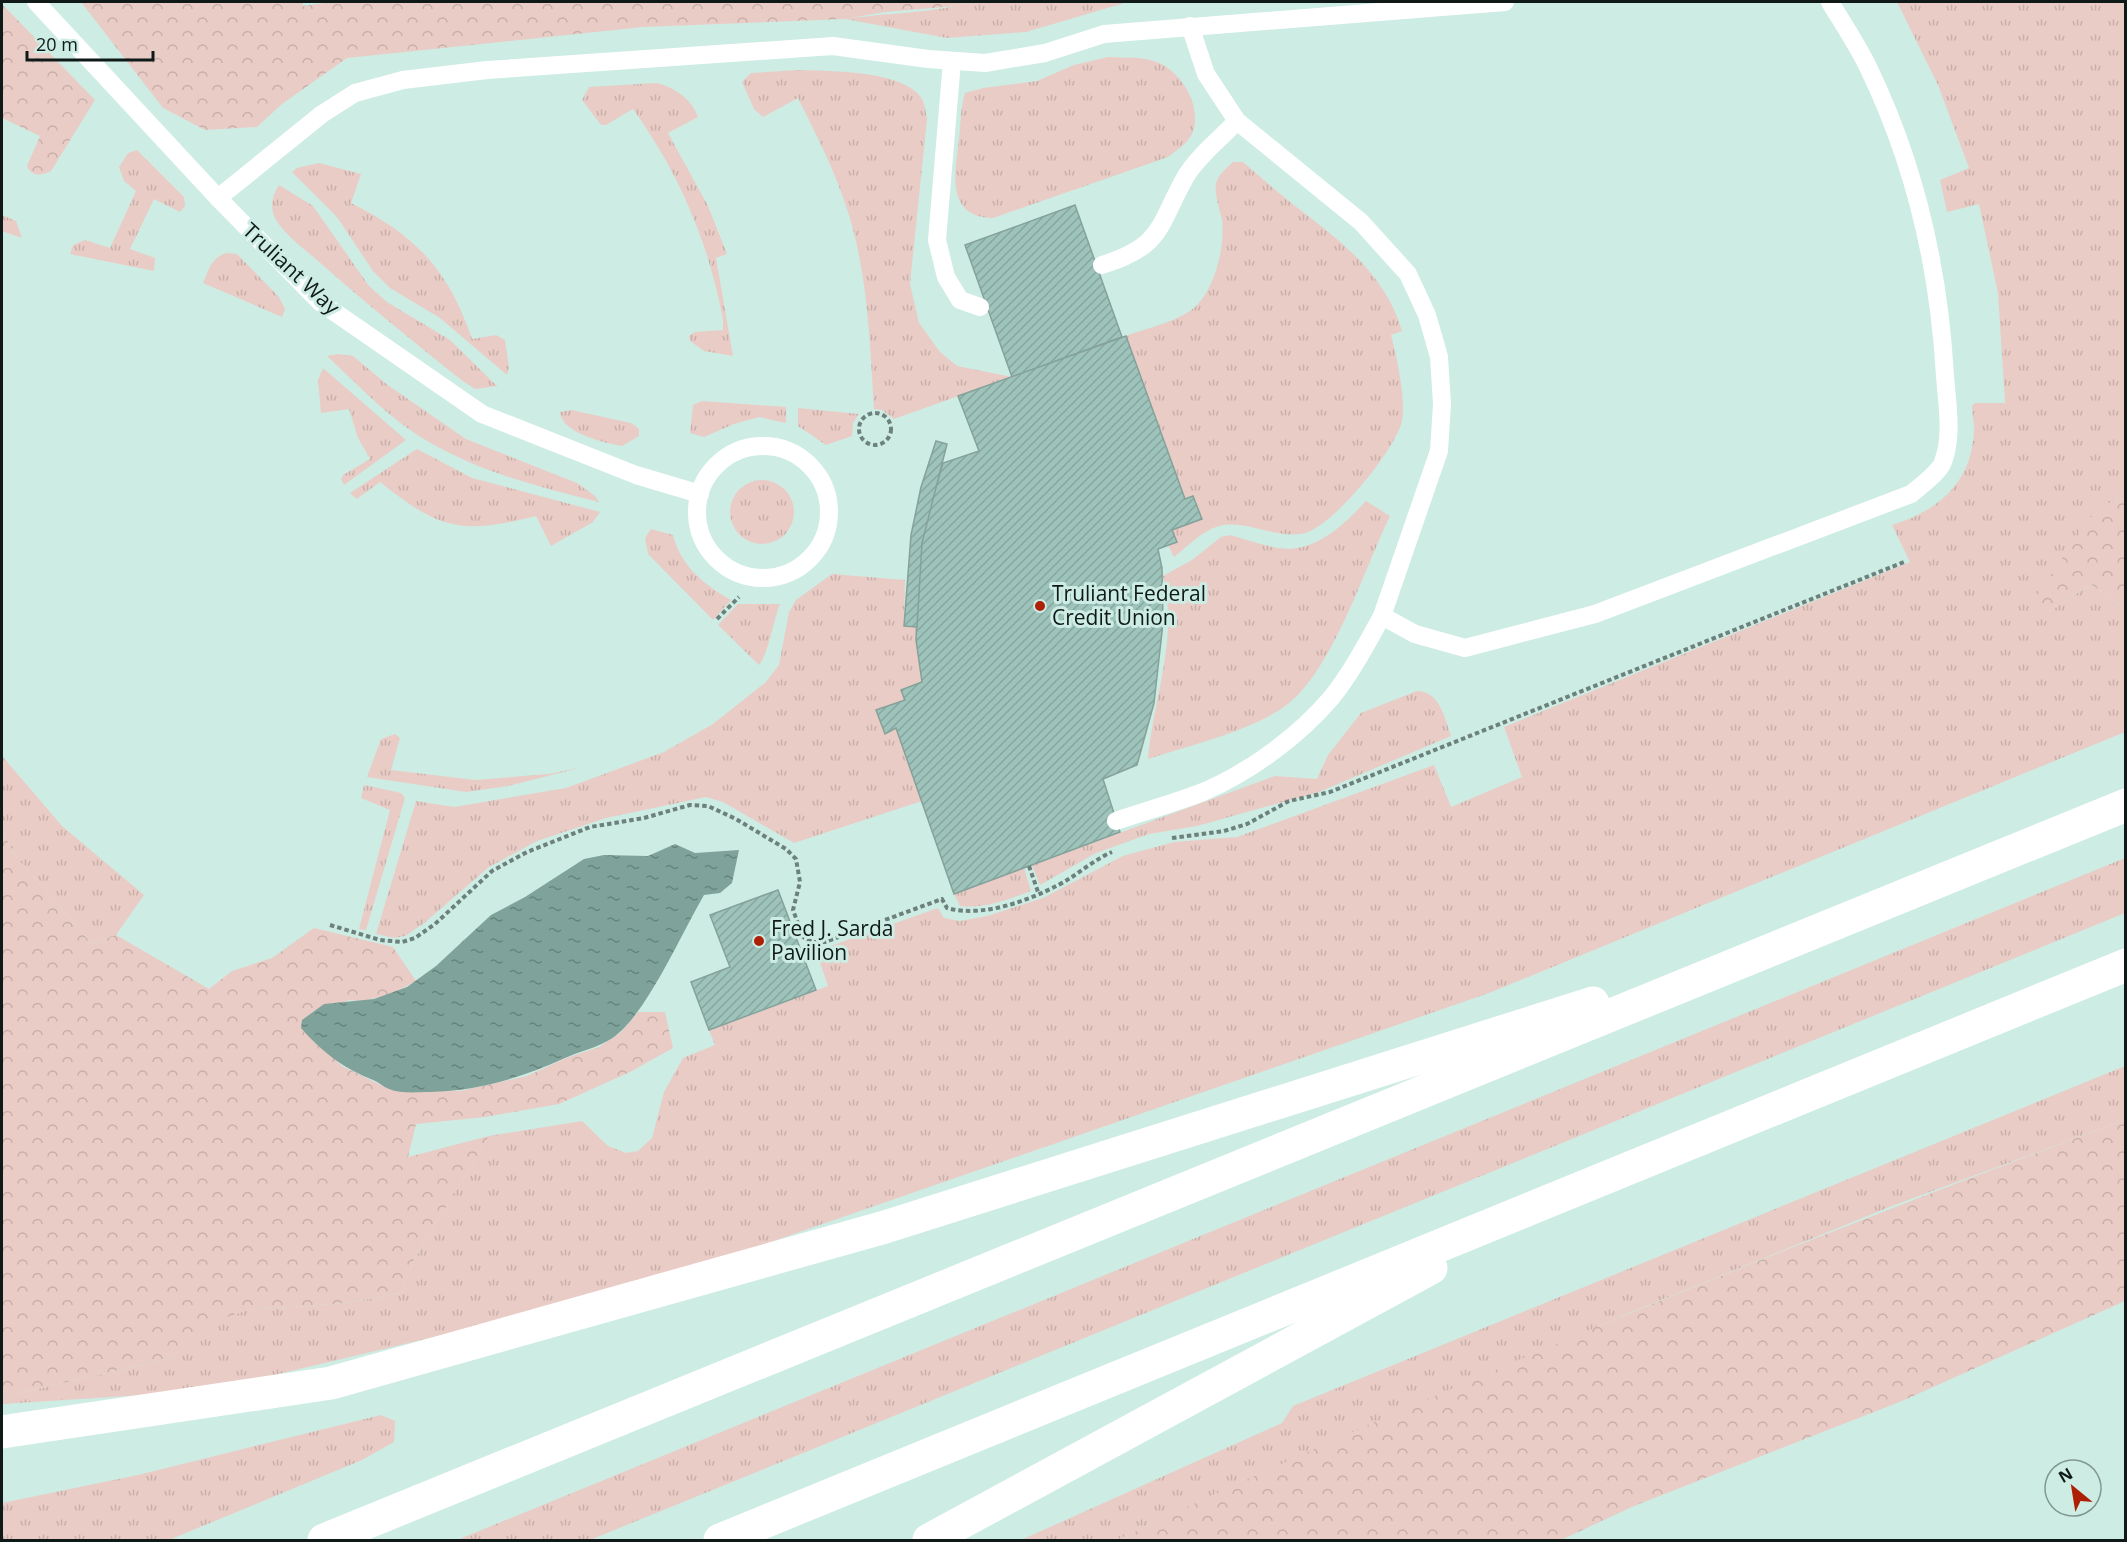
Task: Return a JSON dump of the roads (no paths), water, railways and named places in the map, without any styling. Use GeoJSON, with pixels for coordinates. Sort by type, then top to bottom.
{"type":"FeatureCollection","features":[{"type":"Feature","properties":{"kind":"highway"},"geometry":{"type":"LineString","coordinates":[[324,1540],[2126,805]]}},
{"type":"Feature","properties":{"kind":"highway"},"geometry":{"type":"LineString","coordinates":[[2,1432],[331,1383],[885,1227],[1826,929]]}},
{"type":"Feature","properties":{"kind":"highway"},"geometry":{"type":"LineString","coordinates":[[720,1540],[2126,964]]}},
{"type":"Feature","properties":{"kind":"highway"},"geometry":{"type":"LineString","coordinates":[[929,1540],[1573,1190]]}},
{"type":"Feature","properties":{"kind":"lane","name":"Truliant Way"},"geometry":{"type":"LineString","coordinates":[[36,2],[218,198],[320,302],[482,414],[636,475],[699,494]]}},
{"type":"Feature","properties":{"kind":"lane"},"geometry":{"type":"LineString","coordinates":[[218,198],[322,114],[355,93],[403,80],[487,70],[833,46],[985,63],[1045,53],[1104,34],[1505,2]]}},
{"type":"Feature","properties":{"kind":"lane"},"geometry":{"type":"LineString","coordinates":[[1382,616],[1415,634],[1465,648],[1595,614],[1911,494],[1943,465],[1949,434],[1943,335],[1927,234],[1913,180],[1867,65],[1830,2]]}},
{"type":"Feature","properties":{"kind":"lane"},"geometry":{"type":"LineString","coordinates":[[1116,821],[1203,792],[1234,777],[1276,747],[1331,697],[1353,668],[1382,616],[1439,451],[1442,404],[1439,357],[1427,315],[1408,274],[1361,222],[1236,121],[1206,74],[1190,26]]}},
{"type":"Feature","properties":{"kind":"lane"},"geometry":{"type":"LineString","coordinates":[[952,61],[937,240],[946,277],[960,300],[980,307]]}},
{"type":"Feature","properties":{"kind":"lane"},"geometry":{"type":"LineString","coordinates":[[1102,265],[1129,257],[1158,233],[1187,174],[1236,121]]}},
{"type":"Feature","properties":{"kind":"lane"},"geometry":{"type":"LineString","coordinates":[[765,446],[787,450],[806,462],[826,491],[830,511],[826,534],[808,561],[789,573],[765,578],[742,575],[720,563],[705,546],[698,524],[699,494],[710,473],[726,457],[742,450],[765,446]]}},
{"type":"Feature","properties":{"kind":"water"},"geometry":{"type":"Polygon","coordinates":[[[675,844],[695,853],[739,850],[732,883],[720,893],[704,895],[644,1003],[621,1031],[601,1044],[532,1072],[499,1082],[448,1091],[404,1092],[387,1088],[343,1065],[317,1045],[301,1028],[302,1020],[324,1004],[374,999],[407,987],[436,966],[491,915],[525,897],[584,859],[604,855],[648,856],[675,844]]]}},
{"type":"Feature","properties":{"kind":"place","name":"Truliant Federal Credit Union"},"geometry":{"type":"Point","coordinates":[1040,606]}},
{"type":"Feature","properties":{"kind":"place","name":"Fred J. Sarda Pavilion"},"geometry":{"type":"Point","coordinates":[759,941]}}]}
